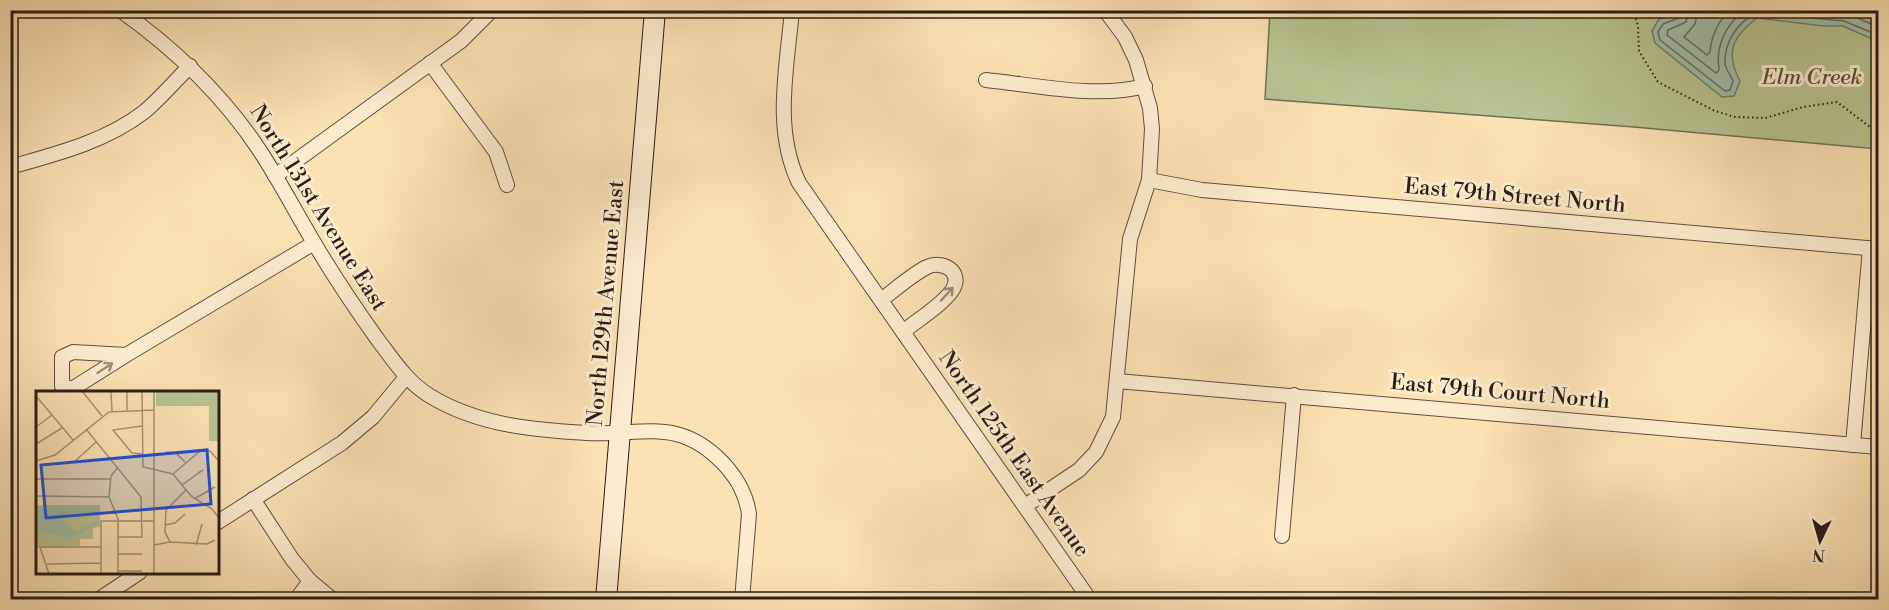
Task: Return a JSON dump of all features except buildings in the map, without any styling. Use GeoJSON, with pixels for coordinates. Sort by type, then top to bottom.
{"type":"FeatureCollection","features":[{"type":"Feature","properties":{"kind":"main road","name":"North 129th Avenue East"},"geometry":{"type":"LineString","coordinates":[[606,600],[655,10]]}},
{"type":"Feature","properties":{"kind":"street","name":"North 131st Avenue East"},"geometry":{"type":"LineString","coordinates":[[120,10],[190,66],[230,108],[260,151],[352,305],[406,377],[450,408],[508,426],[585,433],[650,430],[684,436],[706,447],[733,474],[747,501],[749,514],[742,600]]}},
{"type":"Feature","properties":{"kind":"street"},"geometry":{"type":"LineString","coordinates":[[275,176],[461,41],[492,10]]}},
{"type":"Feature","properties":{"kind":"street","name":"North 125th East Avenue"},"geometry":{"type":"LineString","coordinates":[[792,10],[783,106],[784,131],[792,168],[799,183],[1090,600]]}},
{"type":"Feature","properties":{"kind":"street"},"geometry":{"type":"LineString","coordinates":[[1025,506],[1079,470],[1096,452],[1113,417],[1130,238],[1149,180],[1152,129],[1145,86],[1136,60],[1125,37],[1105,10]]}},
{"type":"Feature","properties":{"kind":"street"},"geometry":{"type":"LineString","coordinates":[[430,63],[496,152],[507,185]]}},
{"type":"Feature","properties":{"kind":"street"},"geometry":{"type":"LineString","coordinates":[[10,167],[80,147],[121,127],[144,112],[190,66]]}},
{"type":"Feature","properties":{"kind":"street"},"geometry":{"type":"LineString","coordinates":[[986,80],[1102,92],[1145,86]]}},
{"type":"Feature","properties":{"kind":"street","name":"East 79th Street North"},"geometry":{"type":"LineString","coordinates":[[1149,180],[1202,190],[1874,249]]}},
{"type":"Feature","properties":{"kind":"street"},"geometry":{"type":"LineString","coordinates":[[126,355],[314,243]]}},
{"type":"Feature","properties":{"kind":"street"},"geometry":{"type":"LineString","coordinates":[[1853,445],[1874,249]]}},
{"type":"Feature","properties":{"kind":"street"},"geometry":{"type":"LineString","coordinates":[[881,300],[927,267],[940,264],[950,268],[955,276],[954,287],[946,297],[903,332]]}},
{"type":"Feature","properties":{"kind":"street"},"geometry":{"type":"LineString","coordinates":[[219,521],[342,443],[373,417],[406,377]]}},
{"type":"Feature","properties":{"kind":"street","name":"East 79th Court North"},"geometry":{"type":"LineString","coordinates":[[1117,381],[1878,447]]}},
{"type":"Feature","properties":{"kind":"street"},"geometry":{"type":"LineString","coordinates":[[1282,536],[1294,395]]}},
{"type":"Feature","properties":{"kind":"street"},"geometry":{"type":"LineString","coordinates":[[254,499],[292,559],[309,581],[333,600]]}},
{"type":"Feature","properties":{"kind":"street"},"geometry":{"type":"LineString","coordinates":[[98,600],[138,574]]}},
{"type":"Feature","properties":{"kind":"street"},"geometry":{"type":"LineString","coordinates":[[296,600],[309,581]]}},
{"type":"Feature","properties":{"kind":"path"},"geometry":{"type":"LineString","coordinates":[[1634,10],[1640,51],[1658,82],[1673,91],[1715,111],[1735,117],[1766,118],[1803,106],[1837,102],[1878,133]]}},
{"type":"Feature","properties":{"kind":"green space","name":"Elm Creek"},"geometry":{"type":"Polygon","coordinates":[[[1270,11],[1878,11],[1878,149],[1634,127],[1265,99],[1270,11]]]}},
{"type":"Feature","properties":{"kind":"water"},"geometry":{"type":"Polygon","coordinates":[[[1686,11],[1878,11],[1878,48],[1870,38],[1843,26],[1757,18],[1742,32],[1733,46],[1733,62],[1740,81],[1734,96],[1722,97],[1655,43],[1652,31],[1659,19],[1686,11]]]}}]}
